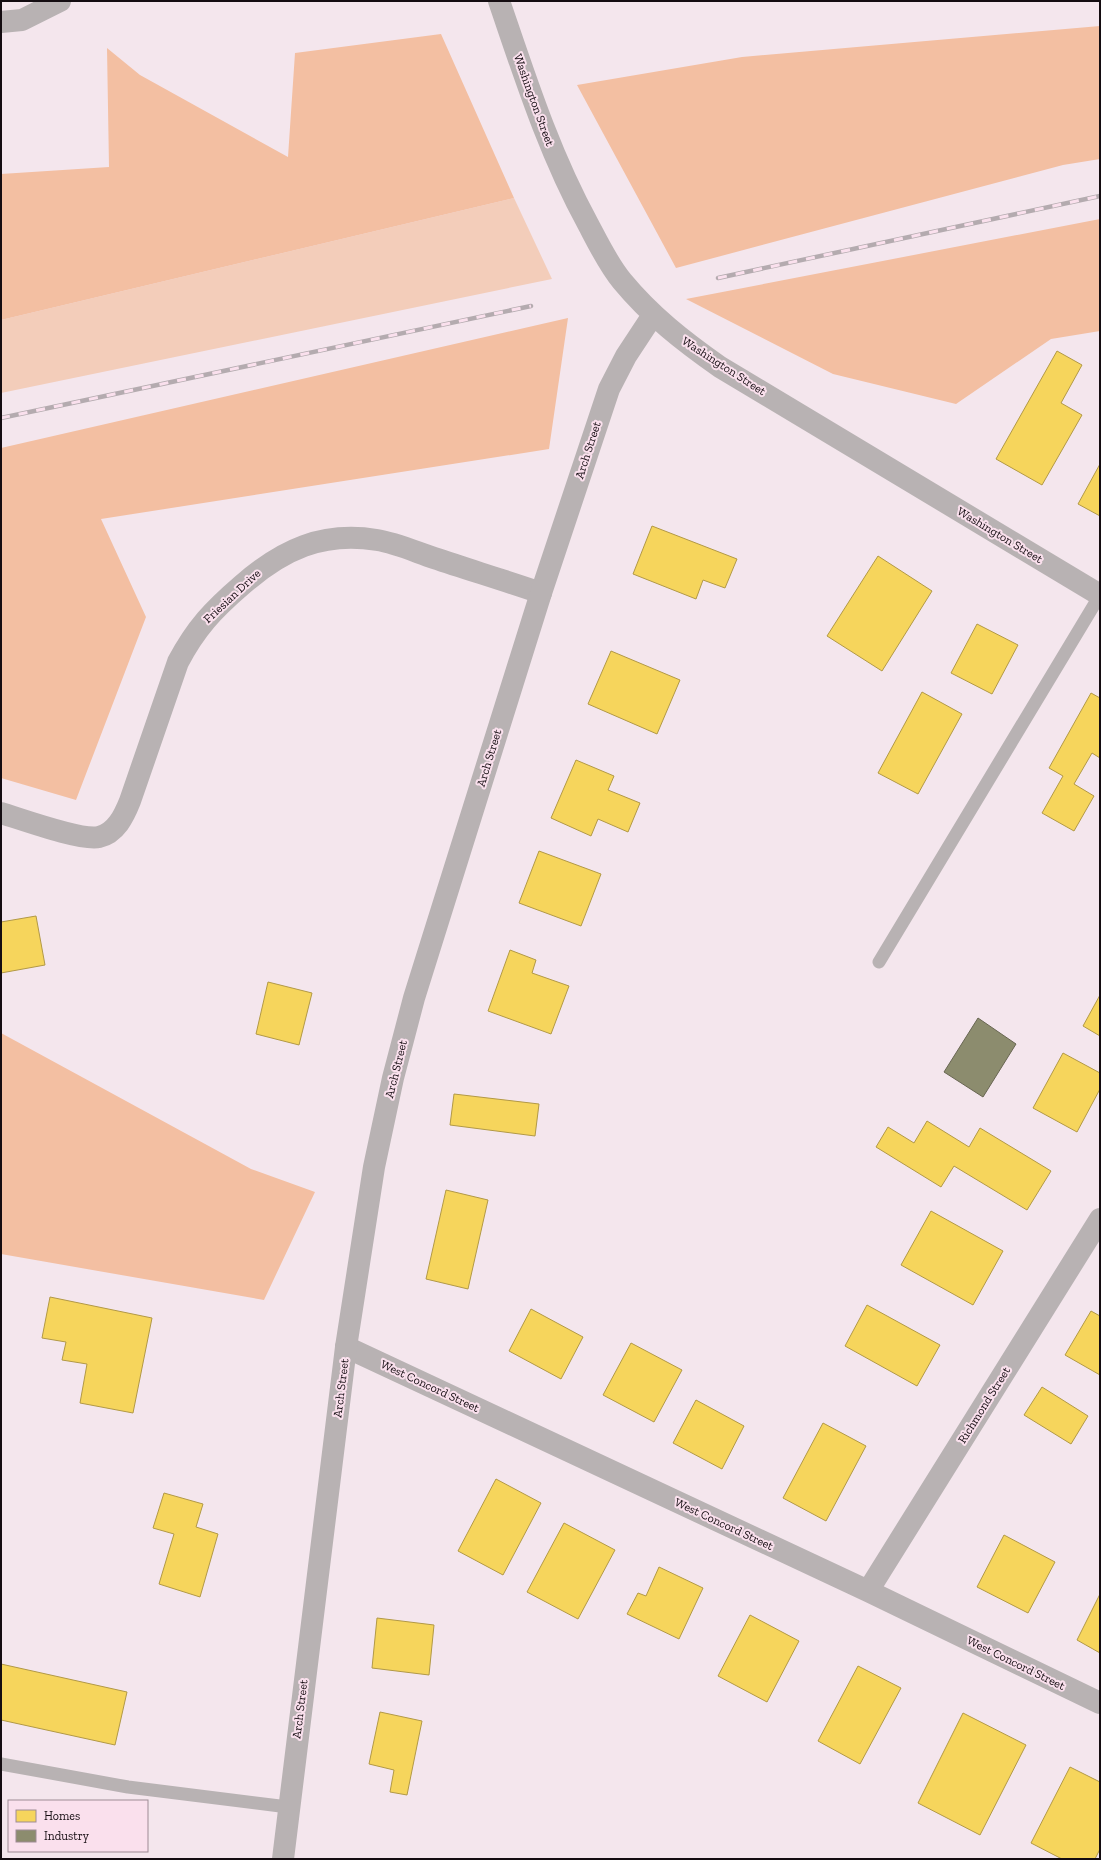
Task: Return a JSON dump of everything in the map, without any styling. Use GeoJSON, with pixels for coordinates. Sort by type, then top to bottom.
{"type":"FeatureCollection","features":[{"type":"Feature","properties":{"kind":"street"},"geometry":{"type":"LineString","coordinates":[[1,22],[22,20],[60,1]]}},
{"type":"Feature","properties":{"kind":"street","name":"Washington Street"},"geometry":{"type":"LineString","coordinates":[[499,1],[541,123],[568,188],[621,280],[653,315],[684,342],[720,367],[1100,595]]}},
{"type":"Feature","properties":{"kind":"street","name":"Arch Street"},"geometry":{"type":"LineString","coordinates":[[283,1859],[288,1807],[346,1347],[374,1167],[393,1078],[410,1013],[541,593],[609,388],[626,356],[653,315]]}},
{"type":"Feature","properties":{"kind":"street","name":"Friesian Drive"},"geometry":{"type":"LineString","coordinates":[[1,813],[82,837],[99,837],[114,830],[124,817],[130,802],[178,662],[189,640],[207,617],[257,571],[285,553],[315,542],[348,537],[378,540],[541,593]]}},
{"type":"Feature","properties":{"kind":"street","name":"Richmond Street"},"geometry":{"type":"LineString","coordinates":[[868,1591],[1100,1219]]}},
{"type":"Feature","properties":{"kind":"street","name":"West Concord Street"},"geometry":{"type":"LineString","coordinates":[[346,1347],[868,1591],[1100,1703]]}},
{"type":"Feature","properties":{"kind":"lane"},"geometry":{"type":"LineString","coordinates":[[879,962],[1100,595]]}},
{"type":"Feature","properties":{"kind":"lane"},"geometry":{"type":"LineString","coordinates":[[1,1764],[128,1787],[288,1807]]}},
{"type":"Feature","properties":{"kind":"shaded area"},"geometry":{"type":"Polygon","coordinates":[[[1100,26],[1100,159],[1063,165],[676,268],[577,85],[742,57],[1100,26]]]}},
{"type":"Feature","properties":{"kind":"shaded area"},"geometry":{"type":"Polygon","coordinates":[[[441,34],[514,198],[1,320],[1,174],[109,167],[107,48],[140,75],[288,157],[295,53],[441,34]]]}},
{"type":"Feature","properties":{"kind":"shaded area"},"geometry":{"type":"Polygon","coordinates":[[[514,198],[552,279],[1,393],[1,320],[514,198]]]}},
{"type":"Feature","properties":{"kind":"shaded area"},"geometry":{"type":"Polygon","coordinates":[[[1100,219],[1100,331],[1051,339],[956,404],[833,374],[686,299],[1100,219]]]}},
{"type":"Feature","properties":{"kind":"shaded area"},"geometry":{"type":"Polygon","coordinates":[[[568,318],[549,449],[101,519],[146,617],[76,800],[1,778],[1,448],[568,318]]]}},
{"type":"Feature","properties":{"kind":"shaded area"},"geometry":{"type":"Polygon","coordinates":[[[1,1033],[251,1169],[315,1192],[264,1300],[1,1254],[1,1033]]]}},
{"type":"Feature","properties":{"kind":"building: Homes"},"geometry":{"type":"Polygon","coordinates":[[[1057,351],[1082,365],[1061,403],[1082,415],[1042,485],[996,459],[1057,351]]]}},
{"type":"Feature","properties":{"kind":"building: Homes"},"geometry":{"type":"Polygon","coordinates":[[[1100,464],[1100,516],[1078,504],[1100,464]]]}},
{"type":"Feature","properties":{"kind":"building: Homes"},"geometry":{"type":"Polygon","coordinates":[[[652,526],[737,559],[725,588],[703,580],[696,599],[633,574],[652,526]]]}},
{"type":"Feature","properties":{"kind":"building: Homes"},"geometry":{"type":"Polygon","coordinates":[[[878,556],[932,591],[882,671],[827,636],[878,556]]]}},
{"type":"Feature","properties":{"kind":"building: Homes"},"geometry":{"type":"Polygon","coordinates":[[[977,624],[1018,645],[992,694],[951,673],[977,624]]]}},
{"type":"Feature","properties":{"kind":"building: Homes"},"geometry":{"type":"Polygon","coordinates":[[[611,651],[680,680],[657,734],[588,704],[611,651]]]}},
{"type":"Feature","properties":{"kind":"building: Homes"},"geometry":{"type":"Polygon","coordinates":[[[922,692],[962,714],[918,794],[878,773],[922,692]]]}},
{"type":"Feature","properties":{"kind":"building: Homes"},"geometry":{"type":"Polygon","coordinates":[[[1091,693],[1100,698],[1100,758],[1092,753],[1074,784],[1094,796],[1074,831],[1042,813],[1063,776],[1049,768],[1091,693]]]}},
{"type":"Feature","properties":{"kind":"building: Homes"},"geometry":{"type":"Polygon","coordinates":[[[576,760],[614,776],[608,790],[640,803],[628,832],[598,819],[591,836],[551,818],[576,760]]]}},
{"type":"Feature","properties":{"kind":"building: Homes"},"geometry":{"type":"Polygon","coordinates":[[[539,851],[601,874],[581,926],[519,903],[539,851]]]}},
{"type":"Feature","properties":{"kind":"building: Homes"},"geometry":{"type":"Polygon","coordinates":[[[36,916],[45,965],[1,973],[1,922],[36,916]]]}},
{"type":"Feature","properties":{"kind":"building: Homes"},"geometry":{"type":"Polygon","coordinates":[[[510,950],[536,960],[532,973],[569,986],[551,1034],[488,1011],[510,950]]]}},
{"type":"Feature","properties":{"kind":"building: Homes"},"geometry":{"type":"Polygon","coordinates":[[[268,982],[312,993],[299,1045],[256,1034],[268,982]]]}},
{"type":"Feature","properties":{"kind":"building: Homes"},"geometry":{"type":"Polygon","coordinates":[[[1100,995],[1100,1036],[1083,1026],[1100,995]]]}},
{"type":"Feature","properties":{"kind":"building: Homes"},"geometry":{"type":"Polygon","coordinates":[[[1063,1053],[1100,1073],[1100,1089],[1077,1132],[1033,1108],[1063,1053]]]}},
{"type":"Feature","properties":{"kind":"building: Homes"},"geometry":{"type":"Polygon","coordinates":[[[454,1094],[539,1104],[535,1136],[450,1125],[454,1094]]]}},
{"type":"Feature","properties":{"kind":"building: Homes"},"geometry":{"type":"Polygon","coordinates":[[[927,1121],[969,1147],[980,1128],[1051,1171],[1027,1210],[954,1166],[941,1187],[876,1147],[888,1127],[914,1143],[927,1121]]]}},
{"type":"Feature","properties":{"kind":"building: Homes"},"geometry":{"type":"Polygon","coordinates":[[[446,1190],[488,1200],[468,1289],[426,1279],[446,1190]]]}},
{"type":"Feature","properties":{"kind":"building: Homes"},"geometry":{"type":"Polygon","coordinates":[[[931,1211],[1003,1251],[973,1305],[901,1265],[931,1211]]]}},
{"type":"Feature","properties":{"kind":"building: Homes"},"geometry":{"type":"Polygon","coordinates":[[[50,1297],[152,1318],[133,1413],[80,1403],[87,1364],[62,1360],[66,1342],[42,1338],[50,1297]]]}},
{"type":"Feature","properties":{"kind":"building: Homes"},"geometry":{"type":"Polygon","coordinates":[[[867,1305],[940,1345],[917,1386],[845,1346],[867,1305]]]}},
{"type":"Feature","properties":{"kind":"building: Homes"},"geometry":{"type":"Polygon","coordinates":[[[531,1309],[583,1337],[561,1379],[509,1351],[531,1309]]]}},
{"type":"Feature","properties":{"kind":"building: Homes"},"geometry":{"type":"Polygon","coordinates":[[[1091,1311],[1100,1316],[1100,1375],[1065,1355],[1091,1311]]]}},
{"type":"Feature","properties":{"kind":"building: Homes"},"geometry":{"type":"Polygon","coordinates":[[[631,1343],[682,1370],[654,1422],[603,1395],[631,1343]]]}},
{"type":"Feature","properties":{"kind":"building: Homes"},"geometry":{"type":"Polygon","coordinates":[[[1042,1387],[1088,1416],[1071,1444],[1024,1415],[1042,1387]]]}},
{"type":"Feature","properties":{"kind":"building: Homes"},"geometry":{"type":"Polygon","coordinates":[[[696,1400],[744,1426],[722,1469],[673,1443],[696,1400]]]}},
{"type":"Feature","properties":{"kind":"building: Homes"},"geometry":{"type":"Polygon","coordinates":[[[823,1423],[866,1446],[826,1521],[783,1498],[823,1423]]]}},
{"type":"Feature","properties":{"kind":"building: Homes"},"geometry":{"type":"Polygon","coordinates":[[[496,1479],[541,1503],[503,1575],[458,1551],[496,1479]]]}},
{"type":"Feature","properties":{"kind":"building: Homes"},"geometry":{"type":"Polygon","coordinates":[[[164,1493],[203,1504],[196,1527],[218,1534],[200,1597],[159,1584],[174,1534],[153,1528],[164,1493]]]}},
{"type":"Feature","properties":{"kind":"building: Homes"},"geometry":{"type":"Polygon","coordinates":[[[564,1523],[615,1550],[578,1619],[527,1592],[564,1523]]]}},
{"type":"Feature","properties":{"kind":"building: Homes"},"geometry":{"type":"Polygon","coordinates":[[[1004,1535],[1055,1562],[1028,1613],[977,1587],[1004,1535]]]}},
{"type":"Feature","properties":{"kind":"building: Homes"},"geometry":{"type":"Polygon","coordinates":[[[659,1567],[703,1588],[679,1639],[627,1614],[638,1593],[646,1596],[659,1567]]]}},
{"type":"Feature","properties":{"kind":"building: Homes"},"geometry":{"type":"Polygon","coordinates":[[[1100,1594],[1100,1653],[1077,1640],[1100,1594]]]}},
{"type":"Feature","properties":{"kind":"building: Homes"},"geometry":{"type":"Polygon","coordinates":[[[750,1615],[799,1641],[767,1702],[718,1676],[750,1615]]]}},
{"type":"Feature","properties":{"kind":"building: Homes"},"geometry":{"type":"Polygon","coordinates":[[[377,1618],[434,1625],[429,1675],[372,1668],[377,1618]]]}},
{"type":"Feature","properties":{"kind":"building: Homes"},"geometry":{"type":"Polygon","coordinates":[[[1,1664],[127,1692],[115,1745],[1,1720],[1,1664]]]}},
{"type":"Feature","properties":{"kind":"building: Homes"},"geometry":{"type":"Polygon","coordinates":[[[858,1666],[901,1688],[860,1764],[818,1741],[858,1666]]]}},
{"type":"Feature","properties":{"kind":"building: Homes"},"geometry":{"type":"Polygon","coordinates":[[[380,1712],[422,1721],[407,1795],[390,1792],[394,1770],[369,1764],[380,1712]]]}},
{"type":"Feature","properties":{"kind":"building: Homes"},"geometry":{"type":"Polygon","coordinates":[[[963,1713],[1026,1745],[980,1835],[918,1803],[963,1713]]]}},
{"type":"Feature","properties":{"kind":"building: Homes"},"geometry":{"type":"Polygon","coordinates":[[[1070,1767],[1100,1782],[1100,1849],[1095,1859],[1062,1859],[1031,1843],[1070,1767]]]}},
{"type":"Feature","properties":{"kind":"building: Industry"},"geometry":{"type":"Polygon","coordinates":[[[978,1018],[1016,1044],[983,1097],[944,1072],[978,1018]]]}},
{"type":"Feature","properties":{"kind":"railway"},"geometry":{"type":"LineString","coordinates":[[718,278],[1100,196]]}},
{"type":"Feature","properties":{"kind":"railway"},"geometry":{"type":"LineString","coordinates":[[1,418],[531,306]]}}]}
